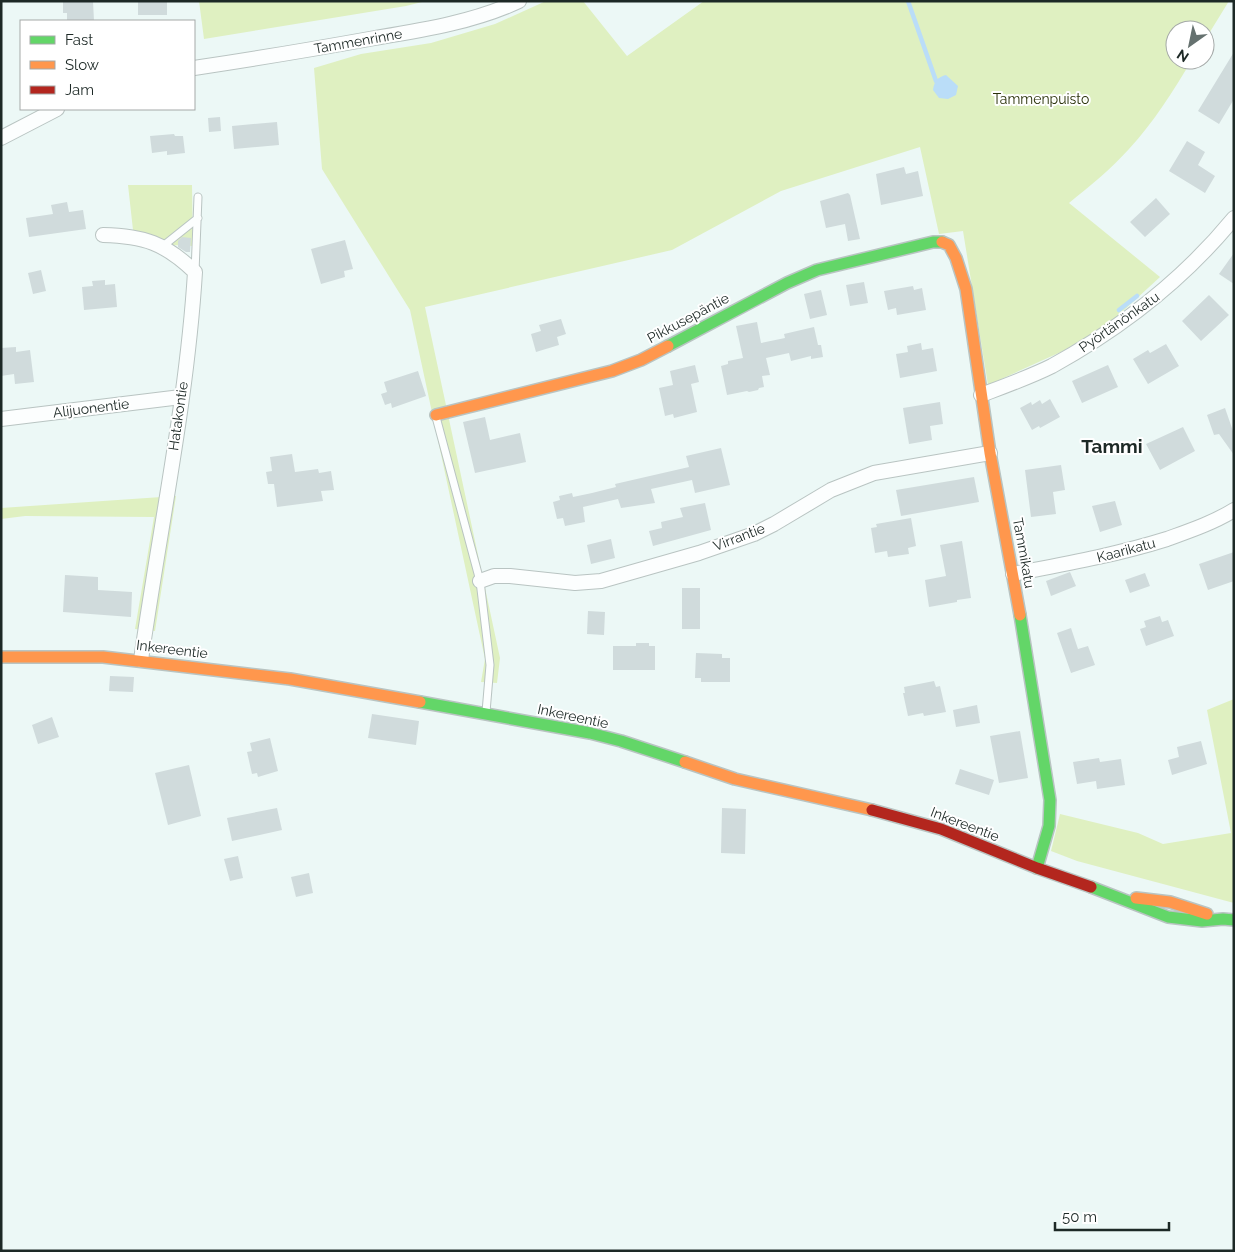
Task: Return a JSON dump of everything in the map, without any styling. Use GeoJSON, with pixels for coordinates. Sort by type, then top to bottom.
{"type":"FeatureCollection","features":[{"type":"Feature","properties":{"kind":"street","name":"Tammenrinne"},"geometry":{"type":"LineString","coordinates":[[195,68],[430,29],[468,19],[518,1]]}},
{"type":"Feature","properties":{"kind":"street"},"geometry":{"type":"LineString","coordinates":[[1,138],[56,110]]}},
{"type":"Feature","properties":{"kind":"street","name":"Pyörtänönkatu"},"geometry":{"type":"LineString","coordinates":[[982,395],[1050,366],[1108,332],[1184,273],[1234,218]]}},
{"type":"Feature","properties":{"kind":"street"},"geometry":{"type":"LineString","coordinates":[[103,235],[138,237],[163,246],[178,256],[195,272]]}},
{"type":"Feature","properties":{"kind":"street","name":"Pikkusepäntie"},"geometry":{"type":"LineString","coordinates":[[436,415],[612,371],[641,360],[787,283],[817,270],[933,242],[944,242],[949,245]]}},
{"type":"Feature","properties":{"kind":"street","name":"Tammikatu"},"geometry":{"type":"LineString","coordinates":[[949,245],[956,258],[966,289],[990,453],[1013,574],[1050,800],[1051,816],[1048,835],[1037,868]]}},
{"type":"Feature","properties":{"kind":"street","name":"Hatakontie"},"geometry":{"type":"LineString","coordinates":[[141,660],[181,398],[195,272]]}},
{"type":"Feature","properties":{"kind":"street","name":"Alijuonentie"},"geometry":{"type":"LineString","coordinates":[[1,419],[181,398]]}},
{"type":"Feature","properties":{"kind":"street","name":"Virrantie"},"geometry":{"type":"LineString","coordinates":[[480,581],[494,576],[510,576],[575,583],[601,581],[698,553],[754,534],[831,490],[874,473],[990,453]]}},
{"type":"Feature","properties":{"kind":"street","name":"Kaarikatu"},"geometry":{"type":"LineString","coordinates":[[1013,574],[1100,558],[1139,548],[1186,532],[1234,510]]}},
{"type":"Feature","properties":{"kind":"street","name":"Inkereentie"},"geometry":{"type":"LineString","coordinates":[[1,657],[103,657],[290,679],[590,733],[621,741],[735,779],[866,808],[941,829],[1037,868],[1119,897],[1170,902],[1228,919]]}},
{"type":"Feature","properties":{"kind":"lane"},"geometry":{"type":"LineString","coordinates":[[195,272],[198,197]]}},
{"type":"Feature","properties":{"kind":"lane"},"geometry":{"type":"LineString","coordinates":[[163,246],[198,218]]}},
{"type":"Feature","properties":{"kind":"lane"},"geometry":{"type":"LineString","coordinates":[[436,415],[480,581],[490,665],[486,715]]}},
{"type":"Feature","properties":{"kind":"green space"},"geometry":{"type":"Polygon","coordinates":[[[199,1],[426,1],[406,6],[204,39],[199,1]]]}},
{"type":"Feature","properties":{"kind":"green space","name":"Tammenpuisto"},"geometry":{"type":"Polygon","coordinates":[[[546,1],[583,1],[627,56],[704,1],[1229,1],[1215,24],[1215,20],[1165,20],[1165,70],[1186,70],[1163,106],[1138,139],[1108,170],[1069,203],[1160,277],[1110,323],[1063,351],[988,385],[963,231],[939,234],[920,147],[781,191],[672,250],[425,307],[500,658],[497,683],[481,682],[485,659],[410,310],[322,169],[314,68],[361,54],[431,43],[495,24],[546,1]]]}},
{"type":"Feature","properties":{"kind":"green space"},"geometry":{"type":"Polygon","coordinates":[[[128,185],[192,185],[193,246],[173,245],[133,230],[128,185]]]}},
{"type":"Feature","properties":{"kind":"green space"},"geometry":{"type":"Polygon","coordinates":[[[176,496],[155,631],[135,629],[154,517],[25,516],[1,519],[1,508],[176,496]]]}},
{"type":"Feature","properties":{"kind":"green space"},"geometry":{"type":"Polygon","coordinates":[[[1234,699],[1234,903],[1077,861],[1051,851],[1060,814],[1138,833],[1163,844],[1231,833],[1207,710],[1234,699]]]}},
{"type":"Feature","properties":{"kind":"water"},"geometry":{"type":"Polygon","coordinates":[[[946,75],[958,86],[956,95],[948,99],[939,98],[933,90],[937,80],[946,75]]]}},
{"type":"Feature","properties":{"kind":"building"},"geometry":{"type":"Polygon","coordinates":[[[63,1],[93,1],[94,20],[67,20],[67,13],[63,13],[63,1]]]}},
{"type":"Feature","properties":{"kind":"building"},"geometry":{"type":"Polygon","coordinates":[[[138,1],[167,1],[167,15],[138,15],[138,1]]]}},
{"type":"Feature","properties":{"kind":"building"},"geometry":{"type":"Polygon","coordinates":[[[1234,52],[1234,99],[1219,124],[1198,111],[1234,52]]]}},
{"type":"Feature","properties":{"kind":"building"},"geometry":{"type":"Polygon","coordinates":[[[220,117],[221,131],[209,132],[208,118],[220,117]]]}},
{"type":"Feature","properties":{"kind":"building"},"geometry":{"type":"Polygon","coordinates":[[[277,122],[279,145],[234,149],[232,126],[277,122]]]}},
{"type":"Feature","properties":{"kind":"building"},"geometry":{"type":"Polygon","coordinates":[[[174,134],[175,136],[183,136],[185,153],[167,155],[167,151],[152,153],[150,136],[174,134]]]}},
{"type":"Feature","properties":{"kind":"building"},"geometry":{"type":"Polygon","coordinates":[[[1187,141],[1205,152],[1198,165],[1215,176],[1205,193],[1169,171],[1187,141]]]}},
{"type":"Feature","properties":{"kind":"building"},"geometry":{"type":"Polygon","coordinates":[[[904,167],[906,174],[918,171],[923,196],[881,205],[876,174],[904,167]]]}},
{"type":"Feature","properties":{"kind":"building"},"geometry":{"type":"Polygon","coordinates":[[[848,193],[860,239],[848,241],[845,224],[826,228],[820,201],[848,193]]]}},
{"type":"Feature","properties":{"kind":"building"},"geometry":{"type":"Polygon","coordinates":[[[1156,198],[1170,214],[1145,237],[1130,222],[1156,198]]]}},
{"type":"Feature","properties":{"kind":"building"},"geometry":{"type":"Polygon","coordinates":[[[67,202],[69,212],[83,210],[86,229],[29,237],[26,218],[53,214],[51,205],[67,202]]]}},
{"type":"Feature","properties":{"kind":"building"},"geometry":{"type":"Polygon","coordinates":[[[182,237],[191,238],[190,252],[186,252],[178,247],[178,241],[182,237]]]}},
{"type":"Feature","properties":{"kind":"building"},"geometry":{"type":"Polygon","coordinates":[[[345,240],[353,269],[344,271],[345,277],[321,284],[311,249],[345,240]]]}},
{"type":"Feature","properties":{"kind":"building"},"geometry":{"type":"Polygon","coordinates":[[[1234,253],[1234,284],[1219,274],[1234,253]]]}},
{"type":"Feature","properties":{"kind":"building"},"geometry":{"type":"Polygon","coordinates":[[[41,270],[46,291],[33,294],[28,273],[41,270]]]}},
{"type":"Feature","properties":{"kind":"building"},"geometry":{"type":"Polygon","coordinates":[[[105,280],[105,285],[115,284],[117,307],[84,310],[82,287],[93,286],[92,281],[105,280]]]}},
{"type":"Feature","properties":{"kind":"building"},"geometry":{"type":"Polygon","coordinates":[[[864,282],[868,303],[850,306],[846,285],[864,282]]]}},
{"type":"Feature","properties":{"kind":"building"},"geometry":{"type":"Polygon","coordinates":[[[913,286],[914,290],[922,288],[926,310],[897,315],[896,308],[888,310],[884,291],[913,286]]]}},
{"type":"Feature","properties":{"kind":"building"},"geometry":{"type":"Polygon","coordinates":[[[821,290],[827,315],[810,319],[804,294],[821,290]]]}},
{"type":"Feature","properties":{"kind":"building"},"geometry":{"type":"Polygon","coordinates":[[[1209,295],[1229,315],[1201,341],[1182,321],[1209,295]]]}},
{"type":"Feature","properties":{"kind":"building"},"geometry":{"type":"Polygon","coordinates":[[[561,319],[566,334],[557,337],[559,345],[536,352],[531,334],[541,331],[539,325],[561,319]]]}},
{"type":"Feature","properties":{"kind":"building"},"geometry":{"type":"Polygon","coordinates":[[[757,322],[761,343],[785,338],[784,334],[814,327],[818,345],[821,345],[823,357],[811,359],[811,356],[791,361],[789,353],[766,358],[770,375],[762,376],[764,387],[749,392],[727,395],[721,366],[728,364],[728,361],[743,358],[736,326],[757,322]]]}},
{"type":"Feature","properties":{"kind":"building"},"geometry":{"type":"Polygon","coordinates":[[[921,343],[922,350],[933,348],[937,371],[900,378],[896,354],[908,352],[907,346],[921,343]]]}},
{"type":"Feature","properties":{"kind":"building"},"geometry":{"type":"Polygon","coordinates":[[[1166,344],[1179,366],[1148,384],[1133,359],[1148,350],[1150,353],[1166,344]]]}},
{"type":"Feature","properties":{"kind":"building"},"geometry":{"type":"Polygon","coordinates":[[[16,347],[16,352],[30,350],[34,382],[15,384],[14,374],[1,376],[1,348],[16,347]]]}},
{"type":"Feature","properties":{"kind":"building"},"geometry":{"type":"Polygon","coordinates":[[[695,365],[699,382],[691,384],[697,412],[674,418],[673,414],[665,416],[659,388],[673,385],[670,371],[695,365]]]}},
{"type":"Feature","properties":{"kind":"building"},"geometry":{"type":"Polygon","coordinates":[[[1108,365],[1118,387],[1082,403],[1072,381],[1108,365]]]}},
{"type":"Feature","properties":{"kind":"building"},"geometry":{"type":"Polygon","coordinates":[[[418,371],[426,396],[392,408],[391,403],[385,405],[381,394],[387,392],[384,382],[418,371]]]}},
{"type":"Feature","properties":{"kind":"building"},"geometry":{"type":"Polygon","coordinates":[[[1050,399],[1060,417],[1040,428],[1039,426],[1032,430],[1020,408],[1031,402],[1032,405],[1040,400],[1042,404],[1050,399]]]}},
{"type":"Feature","properties":{"kind":"building"},"geometry":{"type":"Polygon","coordinates":[[[940,402],[943,424],[930,426],[932,440],[909,444],[903,408],[940,402]]]}},
{"type":"Feature","properties":{"kind":"building"},"geometry":{"type":"Polygon","coordinates":[[[1225,408],[1234,434],[1234,455],[1219,434],[1214,435],[1207,415],[1225,408]]]}},
{"type":"Feature","properties":{"kind":"building"},"geometry":{"type":"Polygon","coordinates":[[[485,417],[490,440],[520,433],[526,462],[475,473],[463,422],[485,417]]]}},
{"type":"Feature","properties":{"kind":"building"},"geometry":{"type":"Polygon","coordinates":[[[1183,427],[1195,451],[1160,470],[1146,444],[1183,427]]]}},
{"type":"Feature","properties":{"kind":"building"},"geometry":{"type":"Polygon","coordinates":[[[721,448],[730,485],[695,493],[692,480],[651,489],[655,503],[621,508],[618,499],[583,507],[585,522],[565,526],[563,518],[557,519],[553,502],[560,500],[559,496],[572,493],[573,497],[592,493],[616,487],[615,484],[689,467],[686,456],[721,448]]]}},
{"type":"Feature","properties":{"kind":"building"},"geometry":{"type":"Polygon","coordinates":[[[292,454],[295,472],[318,469],[319,473],[331,471],[334,490],[321,491],[323,501],[277,507],[274,484],[268,484],[266,472],[272,471],[270,457],[292,454]]]}},
{"type":"Feature","properties":{"kind":"building"},"geometry":{"type":"Polygon","coordinates":[[[1061,465],[1065,490],[1053,492],[1056,514],[1031,517],[1025,470],[1061,465]]]}},
{"type":"Feature","properties":{"kind":"building"},"geometry":{"type":"Polygon","coordinates":[[[974,477],[979,502],[901,516],[896,490],[974,477]]]}},
{"type":"Feature","properties":{"kind":"building"},"geometry":{"type":"Polygon","coordinates":[[[1115,501],[1122,525],[1100,532],[1092,506],[1115,501]]]}},
{"type":"Feature","properties":{"kind":"building"},"geometry":{"type":"Polygon","coordinates":[[[705,503],[711,530],[653,546],[649,531],[662,528],[661,522],[683,517],[680,508],[705,503]]]}},
{"type":"Feature","properties":{"kind":"building"},"geometry":{"type":"Polygon","coordinates":[[[911,518],[916,546],[908,548],[909,554],[888,557],[887,551],[875,553],[871,528],[877,527],[876,524],[911,518]]]}},
{"type":"Feature","properties":{"kind":"building"},"geometry":{"type":"Polygon","coordinates":[[[611,539],[615,558],[591,564],[587,545],[611,539]]]}},
{"type":"Feature","properties":{"kind":"building"},"geometry":{"type":"Polygon","coordinates":[[[962,541],[971,598],[929,607],[925,580],[946,576],[940,545],[962,541]]]}},
{"type":"Feature","properties":{"kind":"building"},"geometry":{"type":"Polygon","coordinates":[[[1234,552],[1234,581],[1208,590],[1199,564],[1234,552]]]}},
{"type":"Feature","properties":{"kind":"building"},"geometry":{"type":"Polygon","coordinates":[[[1070,572],[1076,586],[1051,596],[1046,581],[1070,572]]]}},
{"type":"Feature","properties":{"kind":"building"},"geometry":{"type":"Polygon","coordinates":[[[1145,573],[1150,586],[1130,593],[1125,580],[1145,573]]]}},
{"type":"Feature","properties":{"kind":"building"},"geometry":{"type":"Polygon","coordinates":[[[65,575],[98,577],[98,590],[132,592],[131,617],[63,612],[65,575]]]}},
{"type":"Feature","properties":{"kind":"building"},"geometry":{"type":"Polygon","coordinates":[[[682,588],[700,588],[700,629],[682,629],[682,588]]]}},
{"type":"Feature","properties":{"kind":"building"},"geometry":{"type":"Polygon","coordinates":[[[588,611],[605,612],[604,635],[587,634],[588,611]]]}},
{"type":"Feature","properties":{"kind":"building"},"geometry":{"type":"Polygon","coordinates":[[[1160,616],[1162,622],[1168,620],[1174,636],[1146,646],[1140,629],[1146,627],[1144,621],[1160,616]]]}},
{"type":"Feature","properties":{"kind":"building"},"geometry":{"type":"Polygon","coordinates":[[[1071,628],[1078,649],[1088,646],[1095,665],[1071,673],[1057,633],[1071,628]]]}},
{"type":"Feature","properties":{"kind":"building"},"geometry":{"type":"Polygon","coordinates":[[[636,643],[649,643],[649,646],[655,646],[655,670],[613,670],[613,646],[636,646],[636,643]]]}},
{"type":"Feature","properties":{"kind":"building"},"geometry":{"type":"Polygon","coordinates":[[[696,653],[722,654],[722,658],[730,658],[730,682],[701,682],[701,678],[695,678],[696,653]]]}},
{"type":"Feature","properties":{"kind":"building"},"geometry":{"type":"Polygon","coordinates":[[[110,676],[134,677],[133,692],[109,691],[110,676]]]}},
{"type":"Feature","properties":{"kind":"building"},"geometry":{"type":"Polygon","coordinates":[[[934,681],[936,687],[940,686],[946,712],[924,716],[923,713],[908,716],[903,693],[905,693],[904,687],[934,681]]]}},
{"type":"Feature","properties":{"kind":"building"},"geometry":{"type":"Polygon","coordinates":[[[977,705],[980,723],[956,727],[953,710],[977,705]]]}},
{"type":"Feature","properties":{"kind":"building"},"geometry":{"type":"Polygon","coordinates":[[[372,714],[419,721],[416,745],[368,738],[372,714]]]}},
{"type":"Feature","properties":{"kind":"building"},"geometry":{"type":"Polygon","coordinates":[[[52,717],[59,737],[38,744],[32,725],[52,717]]]}},
{"type":"Feature","properties":{"kind":"building"},"geometry":{"type":"Polygon","coordinates":[[[1020,731],[1028,778],[999,783],[990,736],[1020,731]]]}},
{"type":"Feature","properties":{"kind":"building"},"geometry":{"type":"Polygon","coordinates":[[[270,738],[278,771],[258,777],[257,773],[252,774],[247,752],[252,751],[250,743],[270,738]]]}},
{"type":"Feature","properties":{"kind":"building"},"geometry":{"type":"Polygon","coordinates":[[[1201,741],[1207,764],[1172,775],[1168,760],[1179,757],[1177,747],[1201,741]]]}},
{"type":"Feature","properties":{"kind":"building"},"geometry":{"type":"Polygon","coordinates":[[[1099,758],[1100,762],[1121,759],[1125,785],[1097,789],[1096,781],[1077,784],[1073,762],[1099,758]]]}},
{"type":"Feature","properties":{"kind":"building"},"geometry":{"type":"Polygon","coordinates":[[[189,765],[201,816],[168,825],[155,773],[189,765]]]}},
{"type":"Feature","properties":{"kind":"building"},"geometry":{"type":"Polygon","coordinates":[[[960,769],[994,780],[989,795],[955,784],[960,769]]]}},
{"type":"Feature","properties":{"kind":"building"},"geometry":{"type":"Polygon","coordinates":[[[277,808],[282,830],[232,841],[227,818],[277,808]]]}},
{"type":"Feature","properties":{"kind":"building"},"geometry":{"type":"Polygon","coordinates":[[[722,808],[746,809],[745,854],[721,853],[722,808]]]}},
{"type":"Feature","properties":{"kind":"building"},"geometry":{"type":"Polygon","coordinates":[[[238,856],[243,878],[230,881],[224,859],[238,856]]]}},
{"type":"Feature","properties":{"kind":"building"},"geometry":{"type":"Polygon","coordinates":[[[309,873],[313,893],[296,897],[291,877],[309,873]]]}},
{"type":"Feature","properties":{"kind":"waterway"},"geometry":{"type":"LineString","coordinates":[[908,1],[936,81]]}},
{"type":"Feature","properties":{"kind":"waterway"},"geometry":{"type":"LineString","coordinates":[[1119,310],[1137,296]]}},
{"type":"Feature","properties":{"kind":"traffic: fast"},"geometry":{"type":"LineString","coordinates":[[668,346],[787,283],[817,270],[933,242],[942,242]]}},
{"type":"Feature","properties":{"kind":"traffic: fast"},"geometry":{"type":"LineString","coordinates":[[1020,615],[1050,800],[1049,826],[1037,868]]}},
{"type":"Feature","properties":{"kind":"traffic: fast"},"geometry":{"type":"LineString","coordinates":[[420,702],[590,733],[685,762]]}},
{"type":"Feature","properties":{"kind":"traffic: fast"},"geometry":{"type":"LineString","coordinates":[[1091,887],[1168,917],[1202,921],[1234,920]]}},
{"type":"Feature","properties":{"kind":"traffic: slow"},"geometry":{"type":"LineString","coordinates":[[942,242],[949,245],[956,258],[966,289],[990,453],[1020,615]]}},
{"type":"Feature","properties":{"kind":"traffic: slow"},"geometry":{"type":"LineString","coordinates":[[436,415],[612,371],[641,360],[668,346]]}},
{"type":"Feature","properties":{"kind":"traffic: slow"},"geometry":{"type":"LineString","coordinates":[[1,657],[103,657],[290,679],[420,702]]}},
{"type":"Feature","properties":{"kind":"traffic: slow"},"geometry":{"type":"LineString","coordinates":[[685,762],[735,779],[872,810]]}},
{"type":"Feature","properties":{"kind":"traffic: slow"},"geometry":{"type":"LineString","coordinates":[[1136,898],[1170,902],[1207,914]]}},
{"type":"Feature","properties":{"kind":"traffic: jam"},"geometry":{"type":"LineString","coordinates":[[872,810],[941,829],[1037,868],[1091,887]]}},
{"type":"Feature","properties":{"kind":"district","name":"Tammi"},"geometry":{"type":"Point","coordinates":[1112,446]}}]}
